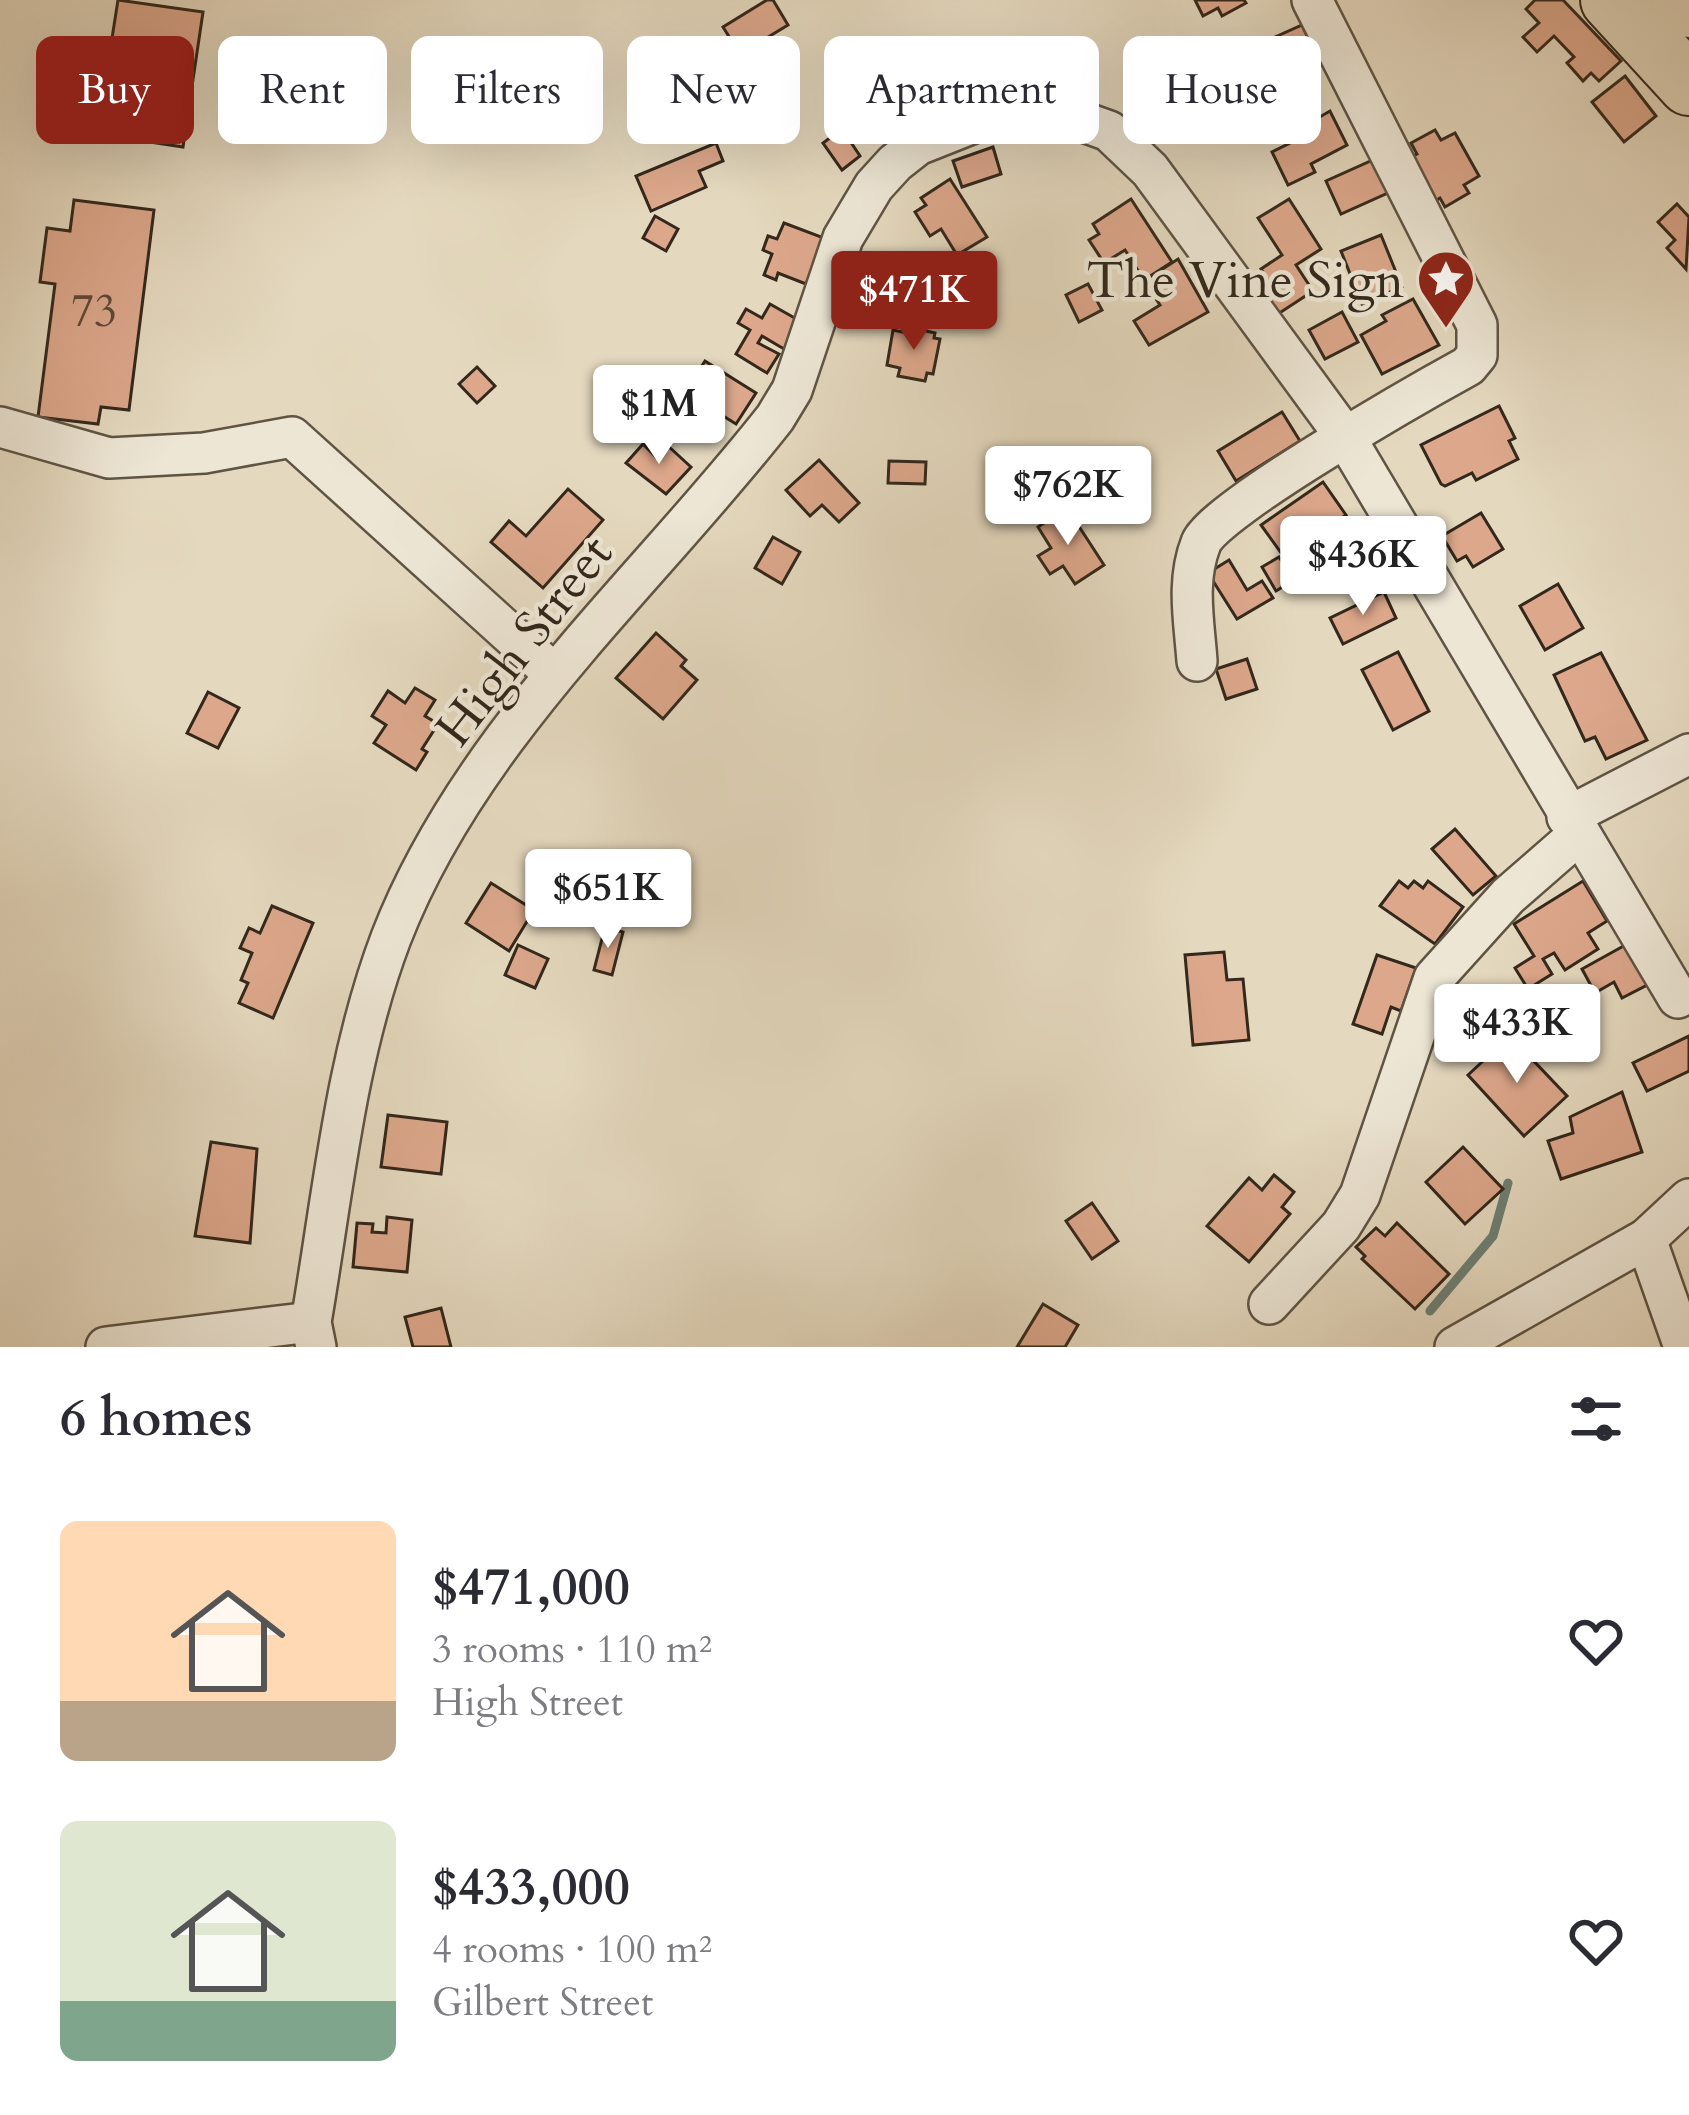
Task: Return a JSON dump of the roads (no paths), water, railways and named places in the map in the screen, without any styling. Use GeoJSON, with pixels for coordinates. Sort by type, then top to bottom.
{"type":"FeatureCollection","features":[{"type":"Feature","properties":{"kind":"highway"},"geometry":{"type":"LineString","coordinates":[[1611,0],[1689,85]]}},
{"type":"Feature","properties":{"kind":"highway"},"geometry":{"type":"LineString","coordinates":[[1682,0],[1689,7]]}},
{"type":"Feature","properties":{"kind":"street"},"geometry":{"type":"LineString","coordinates":[[1197,661],[1190,584],[1202,537],[1344,435],[1468,366],[1477,355],[1478,325],[1312,0]]}},
{"type":"Feature","properties":{"kind":"street","name":"High Street"},"geometry":{"type":"LineString","coordinates":[[314,1334],[351,1088],[372,996],[392,935],[445,834],[553,673],[775,418],[792,390],[843,238],[874,186],[918,145],[991,116],[1031,112],[1078,116],[1132,148],[1344,435],[1678,998]]}},
{"type":"Feature","properties":{"kind":"street"},"geometry":{"type":"LineString","coordinates":[[0,427],[110,458],[203,453],[292,437],[553,673]]}},
{"type":"Feature","properties":{"kind":"street"},"geometry":{"type":"LineString","coordinates":[[1269,1304],[1341,1226],[1360,1195],[1434,978],[1573,826],[1689,754]]}},
{"type":"Feature","properties":{"kind":"street"},"geometry":{"type":"LineString","coordinates":[[1455,1347],[1646,1239],[1689,1199]]}},
{"type":"Feature","properties":{"kind":"street"},"geometry":{"type":"LineString","coordinates":[[1646,1239],[1684,1347]]}},
{"type":"Feature","properties":{"kind":"street"},"geometry":{"type":"LineString","coordinates":[[106,1347],[314,1334]]}},
{"type":"Feature","properties":{"kind":"waterway"},"geometry":{"type":"LineString","coordinates":[[1430,1311],[1493,1236],[1508,1183]]}},
{"type":"Feature","properties":{"kind":"place","name":"The Vine Sign"},"geometry":{"type":"Point","coordinates":[1446,330]}}]}
